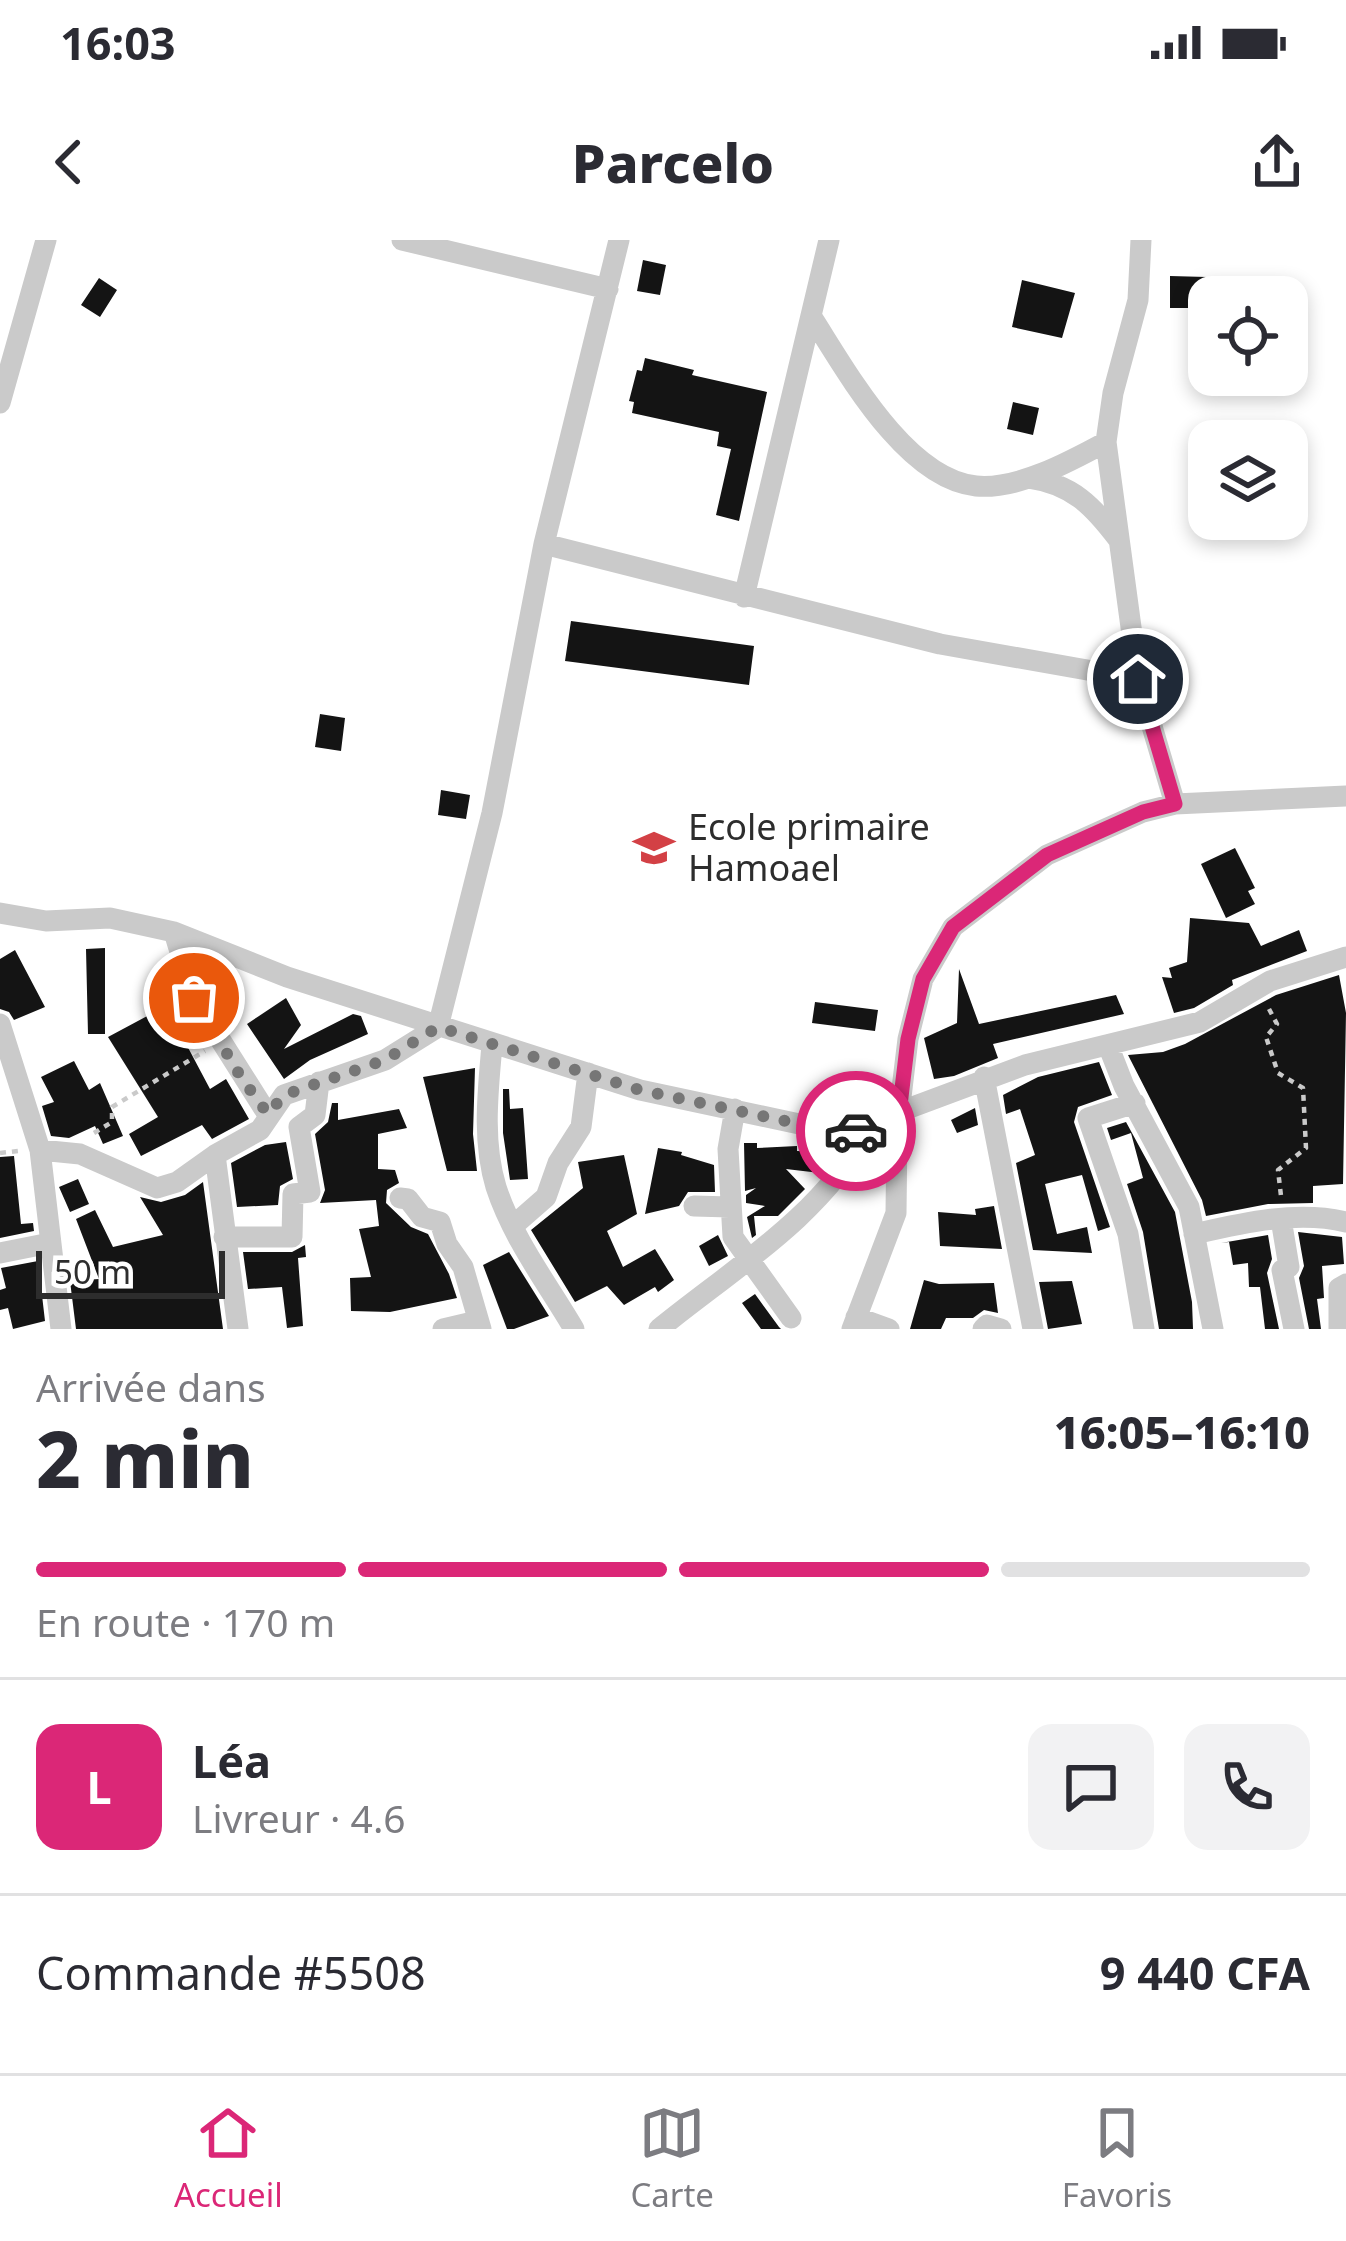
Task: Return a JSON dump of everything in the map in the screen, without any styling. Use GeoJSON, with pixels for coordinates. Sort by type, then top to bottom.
{"type":"FeatureCollection","features":[{"type":"Feature","properties":{"kind":"street"},"geometry":{"type":"LineString","coordinates":[[0,403],[46,240]]}},
{"type":"Feature","properties":{"kind":"street"},"geometry":{"type":"LineString","coordinates":[[402,240],[608,289]]}},
{"type":"Feature","properties":{"kind":"street"},"geometry":{"type":"LineString","coordinates":[[40,1150],[80,1154],[157,1188],[177,1182],[260,1130],[284,1095],[385,1060],[438,1027],[492,813],[544,544],[619,240]]}},
{"type":"Feature","properties":{"kind":"street"},"geometry":{"type":"LineString","coordinates":[[744,597],[830,240]]}},
{"type":"Feature","properties":{"kind":"street"},"geometry":{"type":"LineString","coordinates":[[1142,240],[1138,300],[1113,393],[1106,442],[1138,679],[1175,804]]}},
{"type":"Feature","properties":{"kind":"street"},"geometry":{"type":"LineString","coordinates":[[813,319],[880,420],[942,475],[977,486],[1029,478],[1106,442]]}},
{"type":"Feature","properties":{"kind":"street"},"geometry":{"type":"LineString","coordinates":[[1029,478],[1054,482],[1079,494],[1120,542]]}},
{"type":"Feature","properties":{"kind":"street"},"geometry":{"type":"LineString","coordinates":[[544,544],[940,644],[1138,679]]}},
{"type":"Feature","properties":{"kind":"street"},"geometry":{"type":"LineString","coordinates":[[889,1329],[854,1323],[896,1213],[898,1121],[908,1039],[923,979],[953,927],[1047,855],[1143,812],[1175,804],[1346,796]]}},
{"type":"Feature","properties":{"kind":"street"},"geometry":{"type":"LineString","coordinates":[[0,914],[46,921],[110,918],[174,932],[287,977],[640,1090],[818,1128],[867,1132],[984,1078],[1200,1022],[1270,981],[1346,957]]}},
{"type":"Feature","properties":{"kind":"street"},"geometry":{"type":"LineString","coordinates":[[174,932],[194,998],[268,1114]]}},
{"type":"Feature","properties":{"kind":"street"},"geometry":{"type":"LineString","coordinates":[[0,1024],[40,1150],[61,1329]]}},
{"type":"Feature","properties":{"kind":"street"},"geometry":{"type":"LineString","coordinates":[[492,1045],[486,1113],[496,1186],[529,1257],[574,1329]]}},
{"type":"Feature","properties":{"kind":"street"},"geometry":{"type":"LineString","coordinates":[[1108,1045],[1189,1207],[1213,1329]]}},
{"type":"Feature","properties":{"kind":"street"},"geometry":{"type":"LineString","coordinates":[[514,1225],[546,1197],[558,1163],[580,1127],[587,1073]]}},
{"type":"Feature","properties":{"kind":"street"},"geometry":{"type":"LineString","coordinates":[[984,1078],[1033,1329]]}},
{"type":"Feature","properties":{"kind":"street"},"geometry":{"type":"LineString","coordinates":[[224,1237],[292,1237],[293,1195],[310,1192],[299,1126],[315,1115],[319,1082]]}},
{"type":"Feature","properties":{"kind":"street"},"geometry":{"type":"LineString","coordinates":[[1135,1103],[1088,1118],[1128,1234],[1144,1329]]}},
{"type":"Feature","properties":{"kind":"street"},"geometry":{"type":"LineString","coordinates":[[735,1109],[728,1149],[733,1237],[791,1318]]}},
{"type":"Feature","properties":{"kind":"street"},"geometry":{"type":"LineString","coordinates":[[659,1329],[795,1225],[836,1181],[867,1132]]}},
{"type":"Feature","properties":{"kind":"street"},"geometry":{"type":"LineString","coordinates":[[215,1154],[238,1329]]}},
{"type":"Feature","properties":{"kind":"street"},"geometry":{"type":"LineString","coordinates":[[400,1198],[408,1199],[422,1217],[440,1222],[447,1244],[463,1267],[479,1325],[443,1329]]}},
{"type":"Feature","properties":{"kind":"street"},"geometry":{"type":"LineString","coordinates":[[694,1206],[730,1208]]}},
{"type":"Feature","properties":{"kind":"street"},"geometry":{"type":"LineString","coordinates":[[1194,1234],[1313,1216],[1346,1222]]}},
{"type":"Feature","properties":{"kind":"street"},"geometry":{"type":"LineString","coordinates":[[1282,1219],[1289,1267],[1282,1270],[1294,1329]]}},
{"type":"Feature","properties":{"kind":"street"},"geometry":{"type":"LineString","coordinates":[[0,1253],[50,1243]]}},
{"type":"Feature","properties":{"kind":"street"},"geometry":{"type":"LineString","coordinates":[[1339,1329],[1339,1288],[1346,1284]]}},
{"type":"Feature","properties":{"kind":"street"},"geometry":{"type":"LineString","coordinates":[[983,1329],[987,1325],[1001,1329]]}},
{"type":"Feature","properties":{"kind":"path"},"geometry":{"type":"LineString","coordinates":[[1270,981],[1264,1001],[1277,1024],[1266,1037],[1278,1073],[1303,1088],[1305,1115],[1306,1148],[1278,1170],[1282,1219]]}},
{"type":"Feature","properties":{"kind":"path"},"geometry":{"type":"LineString","coordinates":[[80,1154],[88,1136],[112,1122],[112,1107],[220,1042]]}},
{"type":"Feature","properties":{"kind":"building"},"geometry":{"type":"Polygon","coordinates":[[[643,260],[666,265],[660,295],[637,291],[643,260]]]}},
{"type":"Feature","properties":{"kind":"building"},"geometry":{"type":"Polygon","coordinates":[[[1170,276],[1188,276],[1188,308],[1170,308],[1170,276]]]}},
{"type":"Feature","properties":{"kind":"building"},"geometry":{"type":"Polygon","coordinates":[[[99,278],[117,290],[100,317],[81,305],[99,278]]]}},
{"type":"Feature","properties":{"kind":"building"},"geometry":{"type":"Polygon","coordinates":[[[1022,280],[1075,293],[1062,338],[1012,327],[1022,280]]]}},
{"type":"Feature","properties":{"kind":"building"},"geometry":{"type":"Polygon","coordinates":[[[645,358],[694,370],[692,375],[767,392],[739,521],[716,515],[731,449],[717,446],[719,432],[632,413],[634,402],[629,401],[645,358]]]}},
{"type":"Feature","properties":{"kind":"building"},"geometry":{"type":"Polygon","coordinates":[[[1013,402],[1039,408],[1033,435],[1007,429],[1013,402]]]}},
{"type":"Feature","properties":{"kind":"building"},"geometry":{"type":"Polygon","coordinates":[[[571,621],[754,646],[749,685],[565,661],[571,621]]]}},
{"type":"Feature","properties":{"kind":"building"},"geometry":{"type":"Polygon","coordinates":[[[320,714],[345,718],[341,751],[315,747],[320,714]]]}},
{"type":"Feature","properties":{"kind":"building"},"geometry":{"type":"Polygon","coordinates":[[[441,790],[470,795],[466,819],[438,815],[441,790]]]}},
{"type":"Feature","properties":{"kind":"building"},"geometry":{"type":"Polygon","coordinates":[[[1235,848],[1255,888],[1248,891],[1255,904],[1226,918],[1201,864],[1235,848]]]}},
{"type":"Feature","properties":{"kind":"building"},"geometry":{"type":"Polygon","coordinates":[[[1190,918],[1249,923],[1261,946],[1299,930],[1307,951],[1232,980],[1233,985],[1194,1008],[1174,1013],[1162,977],[1172,978],[1169,968],[1187,962],[1190,918]]]}},
{"type":"Feature","properties":{"kind":"building"},"geometry":{"type":"Polygon","coordinates":[[[105,948],[105,1034],[88,1034],[86,949],[105,948]]]}},
{"type":"Feature","properties":{"kind":"building"},"geometry":{"type":"Polygon","coordinates":[[[15,950],[45,1007],[14,1020],[0,1009],[0,959],[15,950]]]}},
{"type":"Feature","properties":{"kind":"building"},"geometry":{"type":"Polygon","coordinates":[[[959,969],[979,1024],[1116,995],[1124,1014],[993,1044],[998,1058],[934,1079],[924,1038],[957,1023],[959,969]]]}},
{"type":"Feature","properties":{"kind":"building"},"geometry":{"type":"Polygon","coordinates":[[[1339,975],[1346,1013],[1343,1184],[1313,1186],[1313,1203],[1268,1204],[1206,1216],[1128,1055],[1163,1052],[1185,1044],[1276,995],[1339,975]]]}},
{"type":"Feature","properties":{"kind":"building"},"geometry":{"type":"Polygon","coordinates":[[[286,998],[301,1025],[284,1049],[353,1014],[361,1016],[368,1034],[310,1060],[284,1079],[247,1024],[286,998]]]}},
{"type":"Feature","properties":{"kind":"building"},"geometry":{"type":"Polygon","coordinates":[[[179,999],[196,1030],[184,1040],[210,1089],[226,1079],[249,1119],[212,1139],[202,1125],[141,1156],[129,1134],[158,1117],[108,1037],[179,999]]]}},
{"type":"Feature","properties":{"kind":"building"},"geometry":{"type":"Polygon","coordinates":[[[815,1002],[878,1010],[875,1031],[812,1023],[815,1002]]]}},
{"type":"Feature","properties":{"kind":"building"},"geometry":{"type":"Polygon","coordinates":[[[74,1061],[89,1090],[100,1083],[123,1136],[103,1144],[95,1126],[69,1138],[51,1136],[42,1106],[54,1102],[41,1077],[74,1061]]]}},
{"type":"Feature","properties":{"kind":"building"},"geometry":{"type":"Polygon","coordinates":[[[1099,1062],[1112,1095],[1078,1107],[1074,1122],[1110,1227],[1098,1231],[1082,1175],[1045,1184],[1057,1234],[1087,1227],[1092,1253],[1033,1250],[1016,1163],[1035,1155],[1020,1109],[1006,1114],[1003,1095],[1038,1077],[1099,1062]]]}},
{"type":"Feature","properties":{"kind":"building"},"geometry":{"type":"Polygon","coordinates":[[[475,1068],[477,1171],[447,1171],[423,1077],[475,1068]]]}},
{"type":"Feature","properties":{"kind":"building"},"geometry":{"type":"Polygon","coordinates":[[[503,1089],[509,1089],[510,1109],[523,1108],[528,1179],[510,1180],[503,1089]]]}},
{"type":"Feature","properties":{"kind":"building"},"geometry":{"type":"Polygon","coordinates":[[[332,1103],[338,1103],[338,1120],[399,1109],[407,1128],[378,1134],[378,1169],[395,1170],[399,1183],[387,1190],[386,1203],[411,1227],[428,1234],[457,1298],[390,1312],[351,1311],[350,1278],[371,1277],[359,1229],[379,1226],[376,1200],[320,1203],[325,1190],[315,1134],[328,1122],[332,1103]]]}},
{"type":"Feature","properties":{"kind":"building"},"geometry":{"type":"Polygon","coordinates":[[[975,1108],[978,1125],[957,1133],[951,1120],[975,1108]]]}},
{"type":"Feature","properties":{"kind":"building"},"geometry":{"type":"Polygon","coordinates":[[[1126,1122],[1175,1212],[1193,1329],[1159,1329],[1143,1232],[1127,1184],[1143,1178],[1131,1133],[1111,1140],[1107,1128],[1126,1122]]]}},
{"type":"Feature","properties":{"kind":"building"},"geometry":{"type":"Polygon","coordinates":[[[286,1142],[293,1179],[280,1186],[278,1205],[237,1207],[231,1163],[265,1145],[286,1142]]]}},
{"type":"Feature","properties":{"kind":"building"},"geometry":{"type":"Polygon","coordinates":[[[744,1143],[757,1143],[757,1148],[797,1146],[797,1151],[832,1152],[820,1173],[786,1169],[805,1189],[778,1216],[754,1216],[756,1235],[752,1238],[747,1217],[765,1206],[746,1203],[746,1195],[756,1188],[745,1191],[744,1143]]]}},
{"type":"Feature","properties":{"kind":"building"},"geometry":{"type":"Polygon","coordinates":[[[658,1148],[714,1165],[715,1192],[688,1192],[679,1206],[645,1214],[658,1148]]]}},
{"type":"Feature","properties":{"kind":"building"},"geometry":{"type":"Polygon","coordinates":[[[624,1155],[637,1214],[607,1231],[623,1267],[655,1249],[674,1280],[624,1305],[607,1286],[575,1302],[531,1230],[583,1188],[578,1162],[624,1155]]]}},
{"type":"Feature","properties":{"kind":"building"},"geometry":{"type":"Polygon","coordinates":[[[14,1156],[21,1224],[33,1223],[34,1231],[0,1238],[0,1157],[14,1156]]]}},
{"type":"Feature","properties":{"kind":"building"},"geometry":{"type":"Polygon","coordinates":[[[78,1179],[89,1204],[70,1212],[59,1187],[78,1179]]]}},
{"type":"Feature","properties":{"kind":"building"},"geometry":{"type":"Polygon","coordinates":[[[203,1182],[223,1329],[76,1329],[70,1281],[99,1279],[76,1219],[95,1210],[113,1247],[163,1235],[140,1197],[161,1202],[185,1195],[203,1182]]]}},
{"type":"Feature","properties":{"kind":"building"},"geometry":{"type":"Polygon","coordinates":[[[994,1206],[1002,1249],[940,1246],[938,1212],[976,1215],[975,1209],[994,1206]]]}},
{"type":"Feature","properties":{"kind":"building"},"geometry":{"type":"Polygon","coordinates":[[[1298,1232],[1342,1237],[1344,1264],[1322,1266],[1324,1298],[1317,1299],[1321,1329],[1309,1329],[1299,1278],[1304,1266],[1298,1232]]]}},
{"type":"Feature","properties":{"kind":"building"},"geometry":{"type":"Polygon","coordinates":[[[718,1235],[728,1256],[709,1266],[699,1246],[718,1235]]]}},
{"type":"Feature","properties":{"kind":"building"},"geometry":{"type":"Polygon","coordinates":[[[1268,1235],[1272,1259],[1267,1273],[1279,1329],[1265,1329],[1260,1287],[1249,1287],[1248,1263],[1233,1265],[1229,1242],[1221,1243],[1268,1235]]]}},
{"type":"Feature","properties":{"kind":"building"},"geometry":{"type":"Polygon","coordinates":[[[305,1245],[306,1257],[298,1258],[303,1326],[287,1328],[282,1287],[248,1289],[243,1252],[292,1252],[305,1245]]]}},
{"type":"Feature","properties":{"kind":"building"},"geometry":{"type":"Polygon","coordinates":[[[509,1252],[549,1316],[514,1329],[507,1329],[483,1265],[509,1252]]]}},
{"type":"Feature","properties":{"kind":"building"},"geometry":{"type":"Polygon","coordinates":[[[38,1261],[45,1321],[13,1329],[8,1308],[0,1310],[0,1290],[6,1288],[1,1268],[38,1261]]]}},
{"type":"Feature","properties":{"kind":"building"},"geometry":{"type":"Polygon","coordinates":[[[924,1280],[994,1283],[998,1313],[984,1310],[973,1318],[946,1318],[941,1329],[910,1329],[924,1280]]]}},
{"type":"Feature","properties":{"kind":"building"},"geometry":{"type":"Polygon","coordinates":[[[1072,1281],[1082,1324],[1048,1329],[1039,1282],[1072,1281]]]}},
{"type":"Feature","properties":{"kind":"building"},"geometry":{"type":"Polygon","coordinates":[[[755,1294],[781,1329],[761,1329],[742,1303],[755,1294]]]}},
{"type":"Feature","properties":{"kind":"way so far"},"geometry":{"type":"LineString","coordinates":[[194,998],[268,1114],[278,1099],[293,1090],[385,1060],[438,1027],[640,1090],[818,1128],[856,1131]]}},
{"type":"Feature","properties":{"kind":"place","name":"Ecole primaire Hamoael"},"geometry":{"type":"Point","coordinates":[654,848]}},
{"type":"Feature","properties":{"kind":"route"},"geometry":{"type":"LineString","coordinates":[[856,1131],[897,1130],[908,1039],[923,979],[953,927],[1047,855],[1143,812],[1175,804],[1138,679]]}}]}
